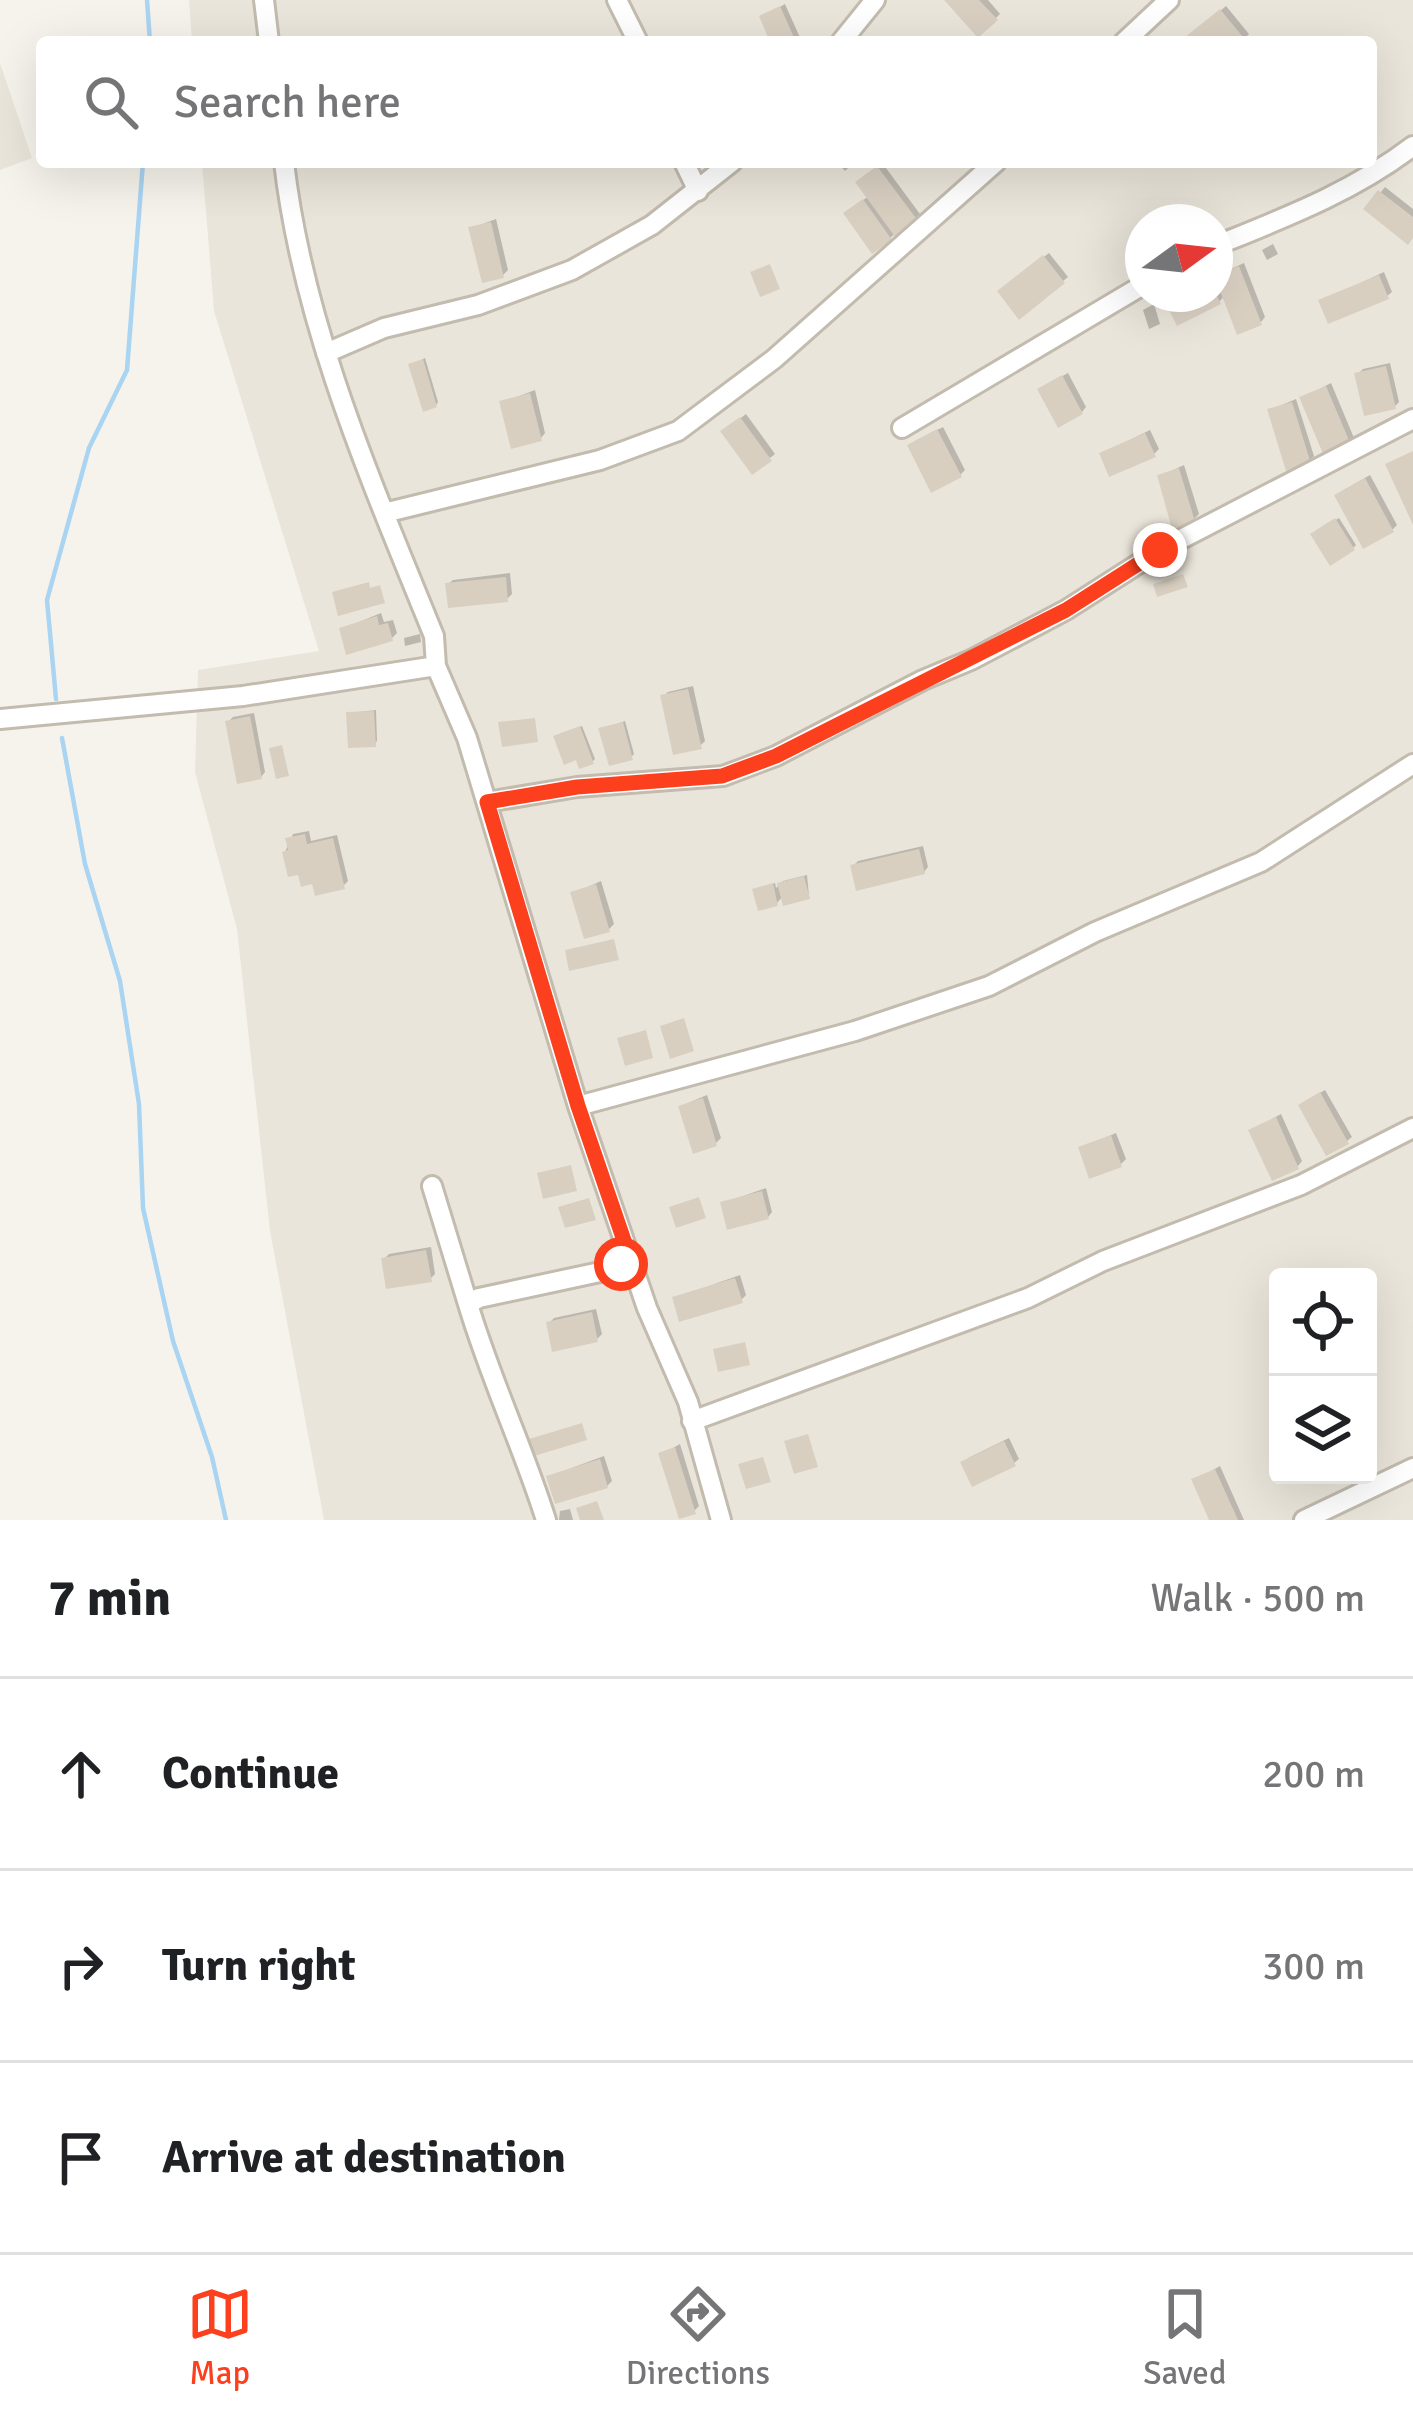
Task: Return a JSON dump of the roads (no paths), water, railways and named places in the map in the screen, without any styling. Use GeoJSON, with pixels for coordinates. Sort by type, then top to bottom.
{"type":"FeatureCollection","features":[{"type":"Feature","properties":{"kind":"street"},"geometry":{"type":"LineString","coordinates":[[264,0],[268,36]]}},
{"type":"Feature","properties":{"kind":"street"},"geometry":{"type":"LineString","coordinates":[[617,0],[635,36]]}},
{"type":"Feature","properties":{"kind":"street"},"geometry":{"type":"LineString","coordinates":[[846,36],[875,0]]}},
{"type":"Feature","properties":{"kind":"street"},"geometry":{"type":"LineString","coordinates":[[1130,36],[1168,0]]}},
{"type":"Feature","properties":{"kind":"street"},"geometry":{"type":"LineString","coordinates":[[1233,238],[1322,201],[1384,168],[1413,146]]}},
{"type":"Feature","properties":{"kind":"street"},"geometry":{"type":"LineString","coordinates":[[285,168],[290,216],[326,353],[434,636],[436,666],[467,737],[578,1106],[631,1261],[688,1402],[721,1520]]}},
{"type":"Feature","properties":{"kind":"street"},"geometry":{"type":"LineString","coordinates":[[687,168],[698,191]]}},
{"type":"Feature","properties":{"kind":"street"},"geometry":{"type":"LineString","coordinates":[[326,353],[384,328],[478,304],[572,270],[652,225],[724,168]]}},
{"type":"Feature","properties":{"kind":"street"},"geometry":{"type":"LineString","coordinates":[[384,513],[600,460],[678,430],[774,359],[989,168]]}},
{"type":"Feature","properties":{"kind":"street"},"geometry":{"type":"LineString","coordinates":[[902,428],[1125,296]]}},
{"type":"Feature","properties":{"kind":"street"},"geometry":{"type":"LineString","coordinates":[[487,802],[577,787],[722,776],[776,756],[1066,610],[1160,550],[1413,419]]}},
{"type":"Feature","properties":{"kind":"street"},"geometry":{"type":"LineString","coordinates":[[0,719],[243,696],[436,666]]}},
{"type":"Feature","properties":{"kind":"street"},"geometry":{"type":"LineString","coordinates":[[578,1106],[856,1031],[989,986],[1095,932],[1261,862],[1413,764]]}},
{"type":"Feature","properties":{"kind":"street"},"geometry":{"type":"LineString","coordinates":[[692,1421],[1028,1298],[1103,1261],[1301,1185],[1413,1128]]}},
{"type":"Feature","properties":{"kind":"street"},"geometry":{"type":"LineString","coordinates":[[432,1186],[508,1422],[536,1482],[546,1520]]}},
{"type":"Feature","properties":{"kind":"street"},"geometry":{"type":"LineString","coordinates":[[468,1304],[631,1261]]}},
{"type":"Feature","properties":{"kind":"street"},"geometry":{"type":"LineString","coordinates":[[1304,1520],[1413,1468]]}},
{"type":"Feature","properties":{"kind":"waterway"},"geometry":{"type":"LineString","coordinates":[[147,0],[150,36]]}},
{"type":"Feature","properties":{"kind":"waterway"},"geometry":{"type":"LineString","coordinates":[[56,699],[47,600],[89,448],[127,370],[143,168]]}},
{"type":"Feature","properties":{"kind":"waterway"},"geometry":{"type":"LineString","coordinates":[[62,738],[85,864],[120,981],[139,1104],[143,1208],[173,1341],[212,1457],[226,1520]]}}]}
